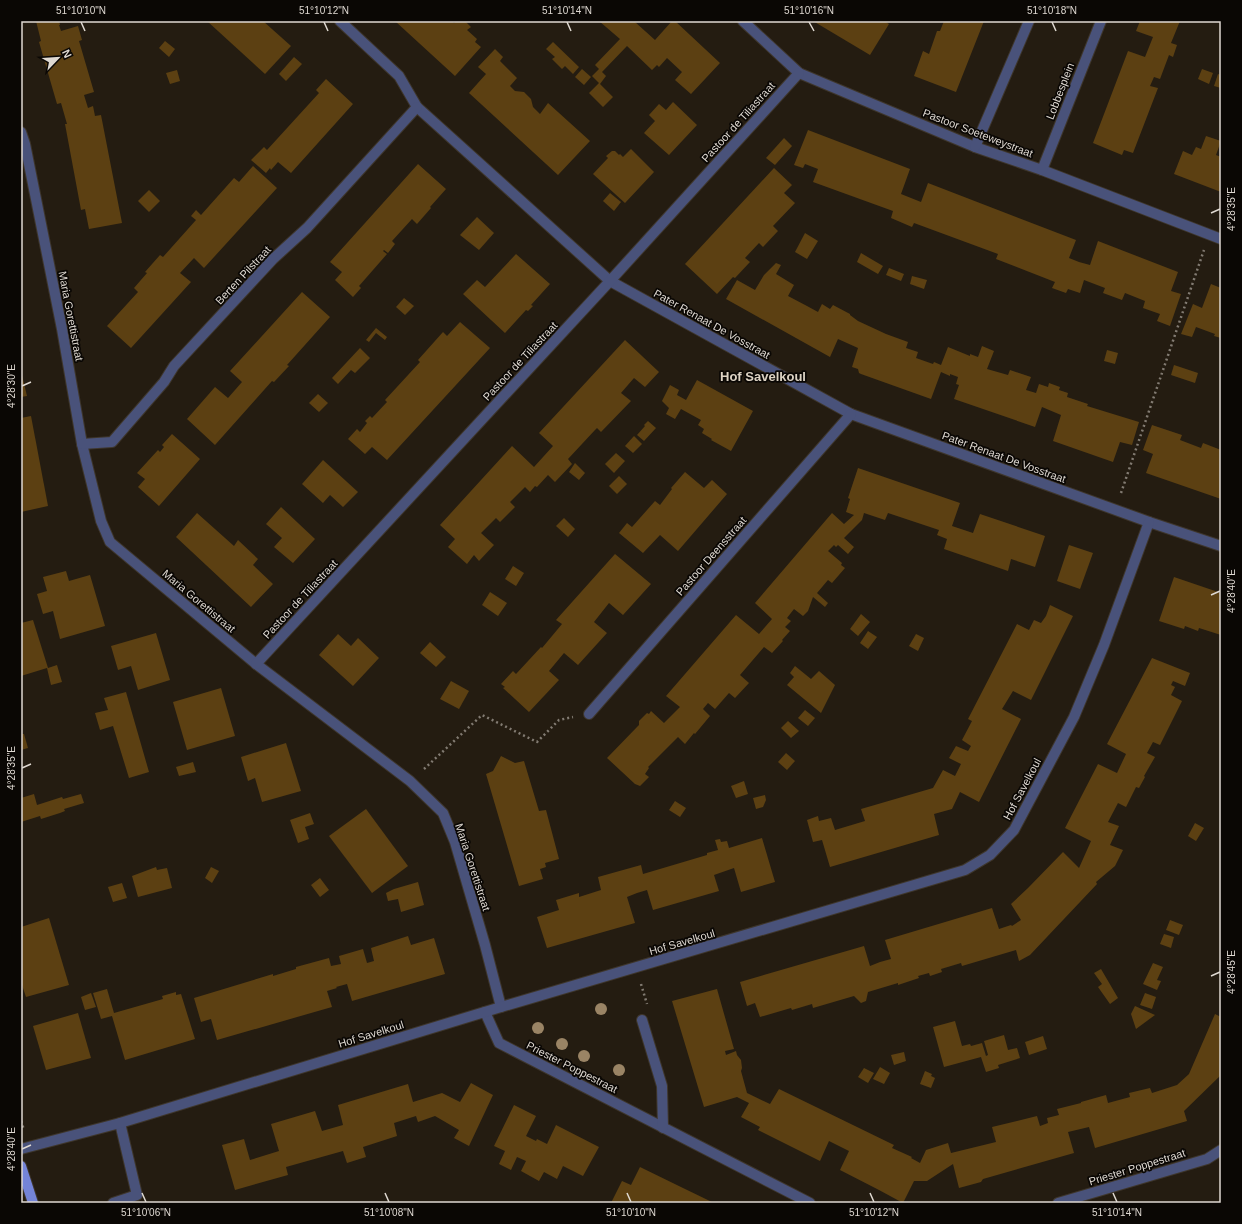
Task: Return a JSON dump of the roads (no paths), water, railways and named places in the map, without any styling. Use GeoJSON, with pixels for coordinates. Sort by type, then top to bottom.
{"type":"FeatureCollection","features":[{"type":"Feature","properties":{"kind":"main road"},"geometry":{"type":"LineString","coordinates":[[21,1166],[33,1203]]}},
{"type":"Feature","properties":{"kind":"street","name":"Pater Renaat De Vosstraat"},"geometry":{"type":"LineString","coordinates":[[340,21],[399,76],[417,107],[610,281],[851,414],[1149,522],[1221,546]]}},
{"type":"Feature","properties":{"kind":"street","name":"Pastoor Soeteweystraat"},"geometry":{"type":"LineString","coordinates":[[743,21],[799,73],[976,147],[1042,170],[1221,239]]}},
{"type":"Feature","properties":{"kind":"street"},"geometry":{"type":"LineString","coordinates":[[976,147],[1029,21]]}},
{"type":"Feature","properties":{"kind":"street","name":"Lobbesplein"},"geometry":{"type":"LineString","coordinates":[[1042,170],[1101,21]]}},
{"type":"Feature","properties":{"kind":"street","name":"Pastoor de Tiliastraat"},"geometry":{"type":"LineString","coordinates":[[256,664],[610,281],[799,73]]}},
{"type":"Feature","properties":{"kind":"street","name":"Berten Pilstraat"},"geometry":{"type":"LineString","coordinates":[[82,444],[112,442],[164,382],[174,366],[273,259],[307,228],[417,107]]}},
{"type":"Feature","properties":{"kind":"street","name":"Maria Gorettistraat"},"geometry":{"type":"LineString","coordinates":[[21,132],[25,144],[60,322],[82,444],[101,521],[110,542],[256,664],[410,781],[443,813],[455,842],[485,945],[501,1007]]}},
{"type":"Feature","properties":{"kind":"street","name":"Pastoor Deensstraat"},"geometry":{"type":"LineString","coordinates":[[589,714],[851,414]]}},
{"type":"Feature","properties":{"kind":"street","name":"Hof Savelkoul"},"geometry":{"type":"LineString","coordinates":[[21,1149],[120,1123],[501,1007],[965,870],[990,855],[1014,830],[1074,717],[1104,645],[1149,522]]}},
{"type":"Feature","properties":{"kind":"street","name":"Priester Poppestraat"},"geometry":{"type":"LineString","coordinates":[[485,1012],[499,1043],[810,1203]]}},
{"type":"Feature","properties":{"kind":"street"},"geometry":{"type":"LineString","coordinates":[[642,1020],[662,1086],[663,1128]]}},
{"type":"Feature","properties":{"kind":"street"},"geometry":{"type":"LineString","coordinates":[[113,1203],[135,1199],[120,1123]]}},
{"type":"Feature","properties":{"kind":"street","name":"Priester Poppestraat"},"geometry":{"type":"LineString","coordinates":[[1058,1203],[1207,1159],[1221,1150]]}},
{"type":"Feature","properties":{"kind":"district","name":"Hof Savelkoul"},"geometry":{"type":"Point","coordinates":[763,376]}}]}
